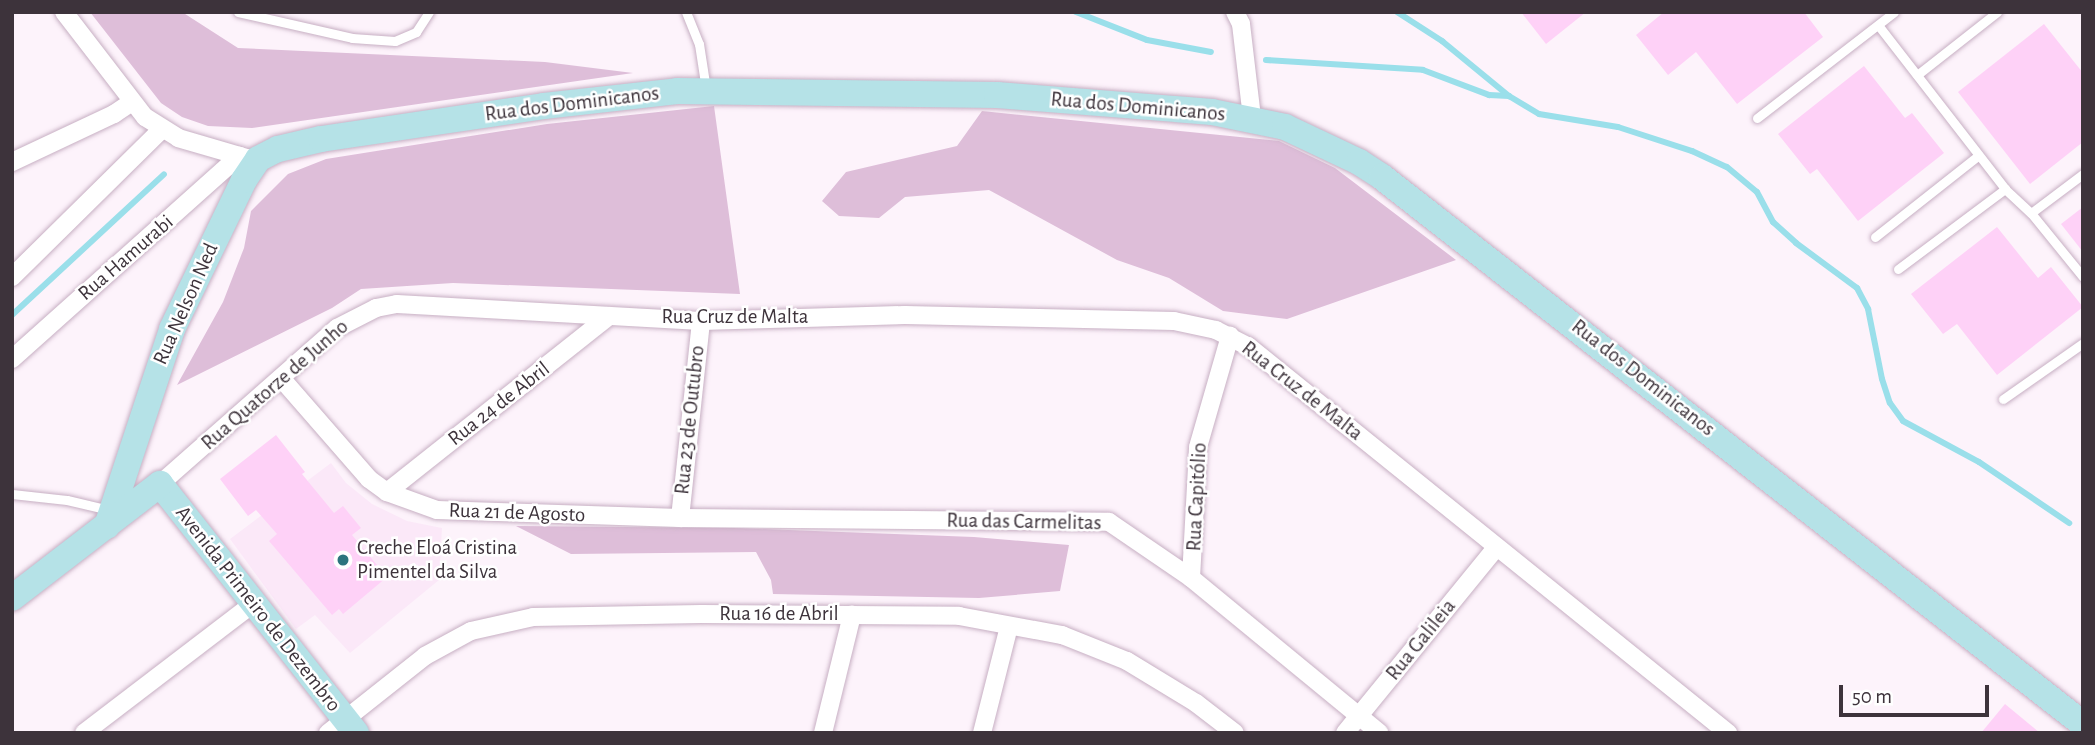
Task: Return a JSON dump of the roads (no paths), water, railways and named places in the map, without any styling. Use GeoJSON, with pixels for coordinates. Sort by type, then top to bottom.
{"type":"FeatureCollection","features":[{"type":"Feature","properties":{"kind":"street"},"geometry":{"type":"LineString","coordinates":[[64,12],[132,102],[160,130],[248,158]]}},
{"type":"Feature","properties":{"kind":"street"},"geometry":{"type":"LineString","coordinates":[[1235,12],[1241,24],[1252,118]]}},
{"type":"Feature","properties":{"kind":"street","name":"Rua dos Dominicanos"},"geometry":{"type":"LineString","coordinates":[[248,158],[321,139],[643,93],[707,91],[997,95],[1212,112],[1252,118],[1285,127],[1359,162],[1382,177],[1571,321],[2078,723]]}},
{"type":"Feature","properties":{"kind":"street"},"geometry":{"type":"LineString","coordinates":[[12,162],[114,114],[132,102]]}},
{"type":"Feature","properties":{"kind":"street"},"geometry":{"type":"LineString","coordinates":[[12,277],[160,130]]}},
{"type":"Feature","properties":{"kind":"street","name":"Rua Hamurabi"},"geometry":{"type":"LineString","coordinates":[[12,359],[248,158]]}},
{"type":"Feature","properties":{"kind":"street","name":"Rua Nelson Ned"},"geometry":{"type":"LineString","coordinates":[[109,518],[172,329],[244,180],[248,158]]}},
{"type":"Feature","properties":{"kind":"street","name":"Rua Quatorze de Junho"},"geometry":{"type":"LineString","coordinates":[[160,484],[337,328],[376,308],[397,304],[610,316]]}},
{"type":"Feature","properties":{"kind":"street","name":"Rua Cruz de Malta"},"geometry":{"type":"LineString","coordinates":[[610,316],[701,321],[905,314],[1132,318],[1200,325],[1230,336],[1263,357],[1728,733]]}},
{"type":"Feature","properties":{"kind":"street","name":"Rua 24 de Abril"},"geometry":{"type":"LineString","coordinates":[[387,492],[610,316]]}},
{"type":"Feature","properties":{"kind":"street","name":"Rua 23 de Outubro"},"geometry":{"type":"LineString","coordinates":[[680,518],[701,321]]}},
{"type":"Feature","properties":{"kind":"street","name":"Rua Capitólio"},"geometry":{"type":"LineString","coordinates":[[1191,578],[1198,447],[1230,336]]}},
{"type":"Feature","properties":{"kind":"street","name":"Rua 21 de Agosto"},"geometry":{"type":"LineString","coordinates":[[281,378],[352,462],[387,492],[422,506],[457,513],[680,518]]}},
{"type":"Feature","properties":{"kind":"street"},"geometry":{"type":"LineString","coordinates":[[128,455],[140,476],[160,484]]}},
{"type":"Feature","properties":{"kind":"street"},"geometry":{"type":"LineString","coordinates":[[12,598],[109,518],[160,484]]}},
{"type":"Feature","properties":{"kind":"street","name":"Avenida Primeiro de Dezembro"},"geometry":{"type":"LineString","coordinates":[[160,484],[253,604],[343,728]]}},
{"type":"Feature","properties":{"kind":"street","name":"Rua das Carmelitas"},"geometry":{"type":"LineString","coordinates":[[680,518],[1109,522],[1191,578],[1380,733]]}},
{"type":"Feature","properties":{"kind":"street","name":"Rua Galileia"},"geometry":{"type":"LineString","coordinates":[[1345,733],[1496,548]]}},
{"type":"Feature","properties":{"kind":"street"},"geometry":{"type":"LineString","coordinates":[[84,733],[253,604]]}},
{"type":"Feature","properties":{"kind":"street","name":"Rua 16 de Abril"},"geometry":{"type":"LineString","coordinates":[[343,728],[402,673],[446,643],[501,622],[533,617],[610,615],[852,615],[959,616],[1062,635],[1127,661],[1196,703],[1235,733]]}},
{"type":"Feature","properties":{"kind":"street"},"geometry":{"type":"LineString","coordinates":[[823,733],[852,615]]}},
{"type":"Feature","properties":{"kind":"street"},"geometry":{"type":"LineString","coordinates":[[982,733],[1009,625]]}},
{"type":"Feature","properties":{"kind":"lane"},"geometry":{"type":"LineString","coordinates":[[237,12],[352,38],[395,41],[416,32],[429,12]]}},
{"type":"Feature","properties":{"kind":"lane"},"geometry":{"type":"LineString","coordinates":[[686,12],[699,44],[707,91]]}},
{"type":"Feature","properties":{"kind":"lane"},"geometry":{"type":"LineString","coordinates":[[1758,118],[1895,12]]}},
{"type":"Feature","properties":{"kind":"lane"},"geometry":{"type":"LineString","coordinates":[[1917,75],[1997,12]]}},
{"type":"Feature","properties":{"kind":"lane"},"geometry":{"type":"LineString","coordinates":[[1878,25],[2005,189],[2031,213],[2083,277]]}},
{"type":"Feature","properties":{"kind":"lane"},"geometry":{"type":"LineString","coordinates":[[1875,237],[1979,155]]}},
{"type":"Feature","properties":{"kind":"lane"},"geometry":{"type":"LineString","coordinates":[[2031,213],[2083,174]]}},
{"type":"Feature","properties":{"kind":"lane"},"geometry":{"type":"LineString","coordinates":[[1898,269],[2005,189]]}},
{"type":"Feature","properties":{"kind":"lane"},"geometry":{"type":"LineString","coordinates":[[2003,399],[2083,343]]}},
{"type":"Feature","properties":{"kind":"lane"},"geometry":{"type":"LineString","coordinates":[[12,494],[67,500],[109,518]]}},
{"type":"Feature","properties":{"kind":"waterway"},"geometry":{"type":"LineString","coordinates":[[1076,12],[1147,40],[1211,52]]}},
{"type":"Feature","properties":{"kind":"waterway"},"geometry":{"type":"LineString","coordinates":[[1397,12],[1442,41],[1509,96],[1539,114],[1618,127],[1692,151],[1727,167],[1757,192],[1773,222],[1796,243],[1857,288],[1868,309],[1882,379],[1890,403],[1903,421],[1979,462],[2069,523]]}},
{"type":"Feature","properties":{"kind":"waterway"},"geometry":{"type":"LineString","coordinates":[[1266,60],[1423,70],[1489,95],[1509,96]]}},
{"type":"Feature","properties":{"kind":"waterway"},"geometry":{"type":"LineString","coordinates":[[12,315],[164,174]]}},
{"type":"Feature","properties":{"kind":"place","name":"Creche Eloá Cristina Pimentel da Silva"},"geometry":{"type":"Point","coordinates":[343,560]}}]}
